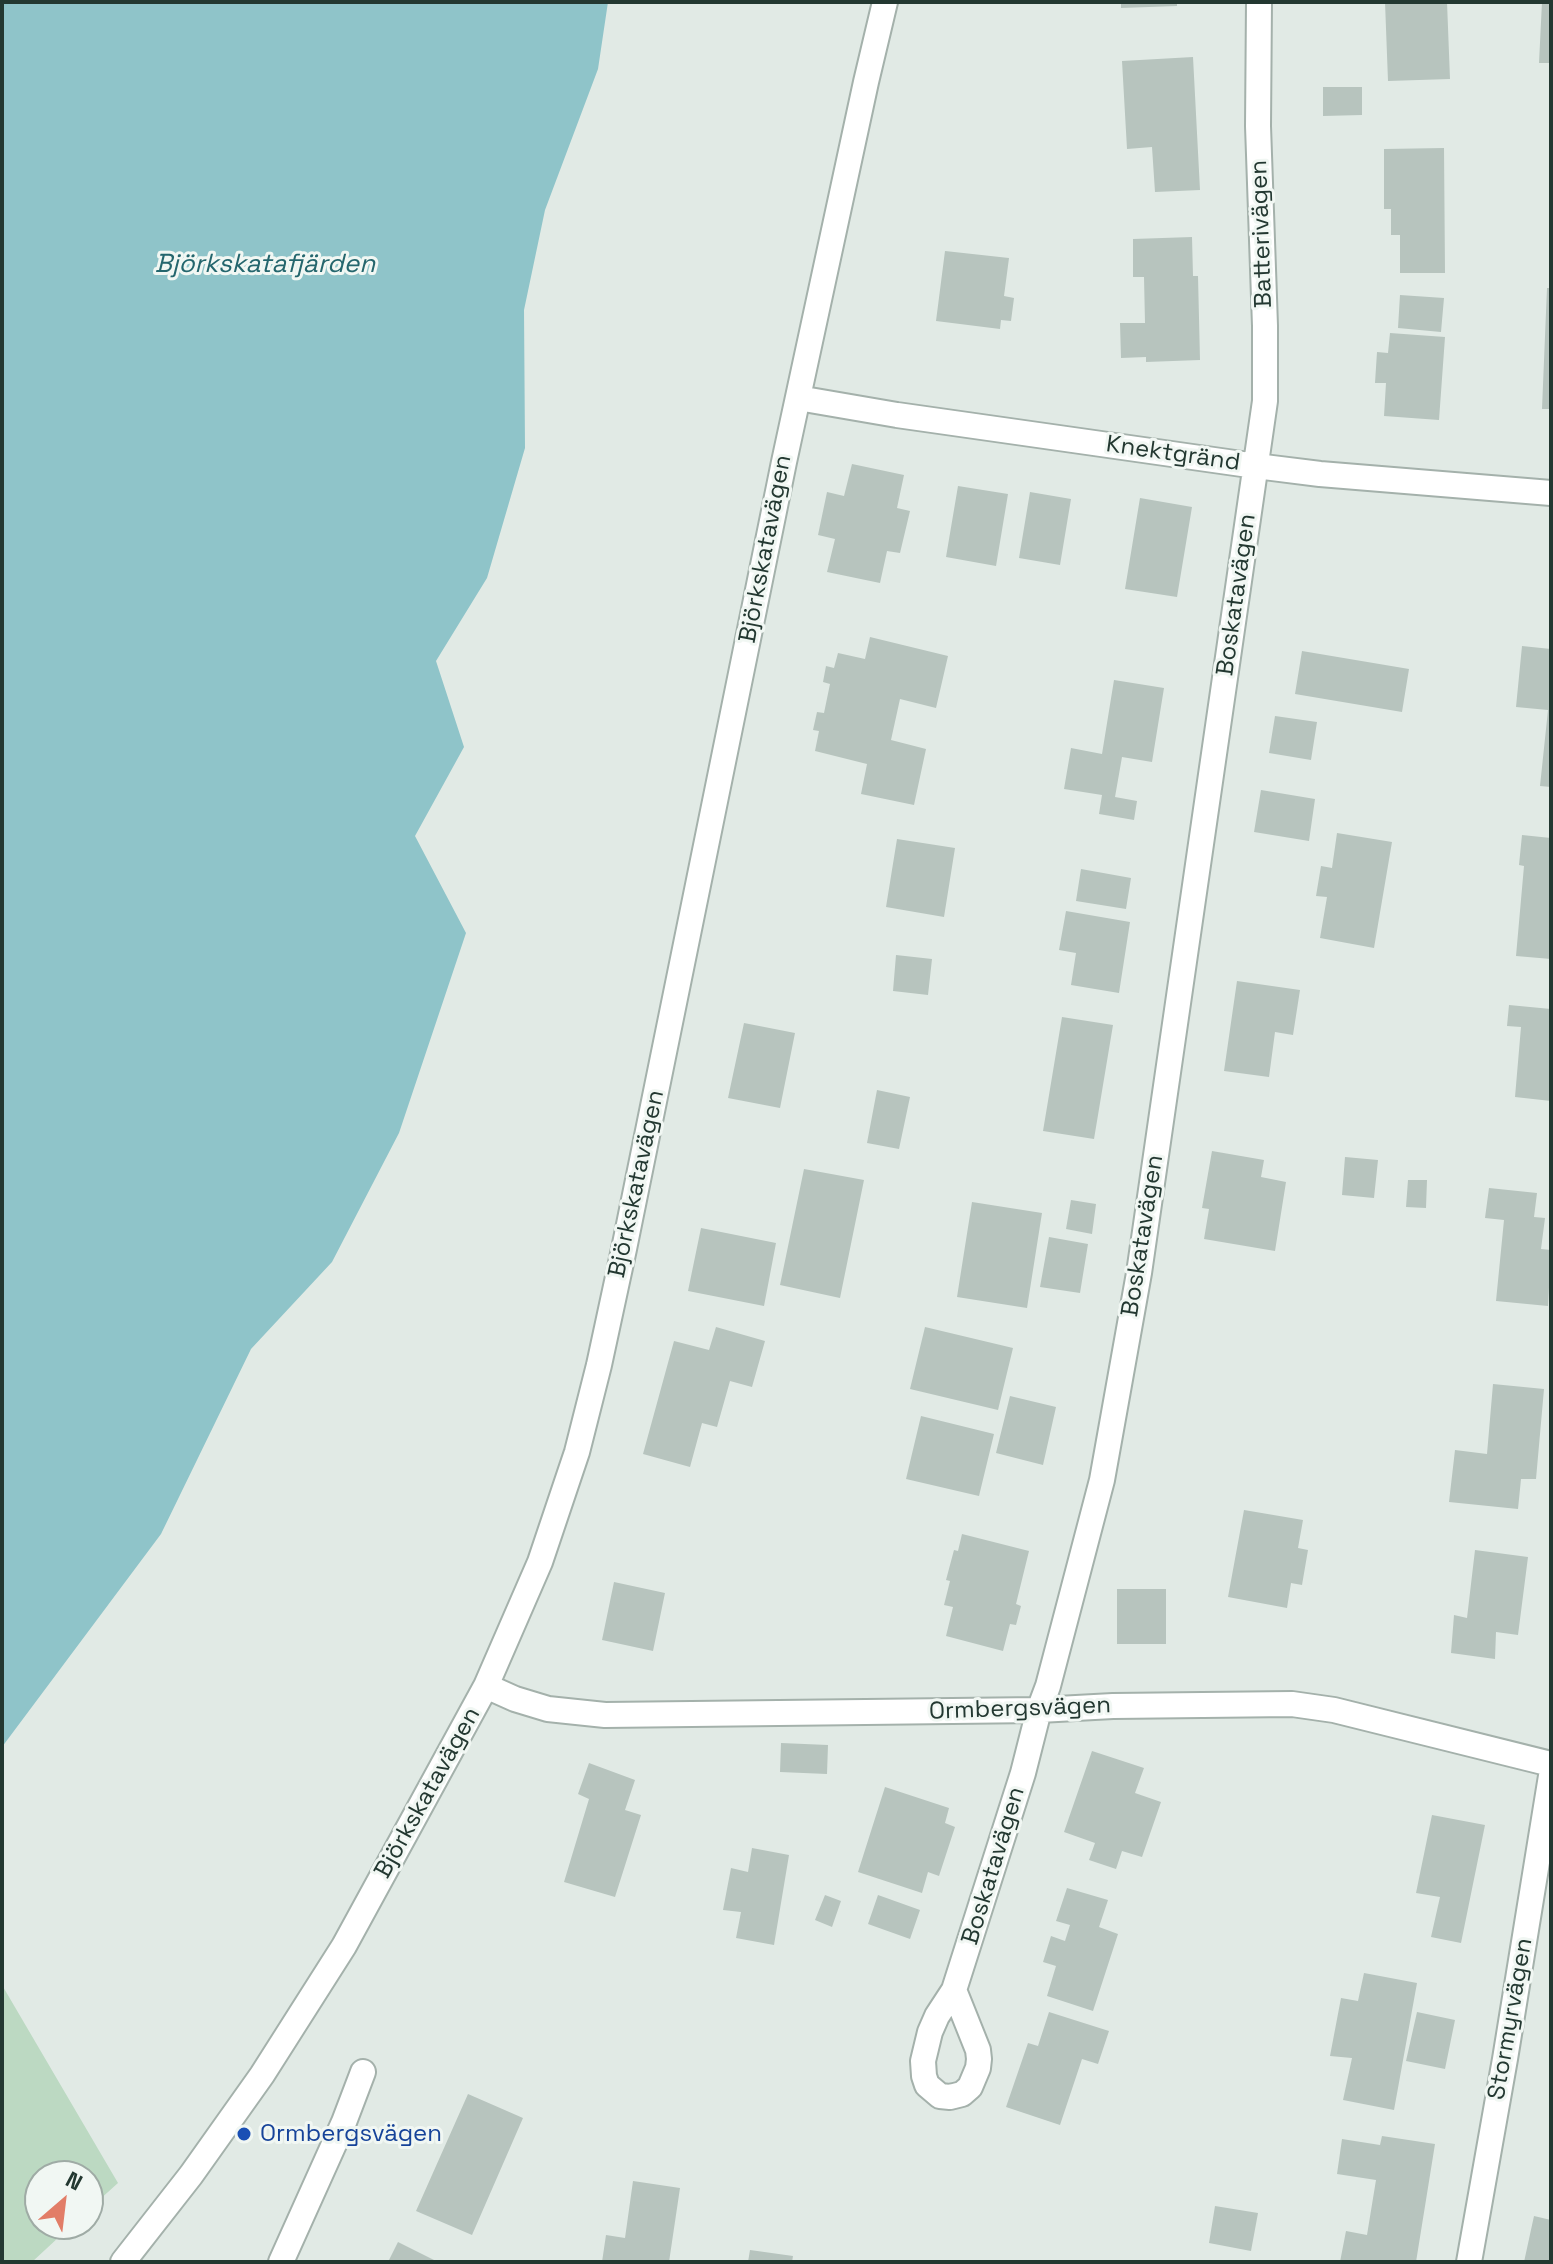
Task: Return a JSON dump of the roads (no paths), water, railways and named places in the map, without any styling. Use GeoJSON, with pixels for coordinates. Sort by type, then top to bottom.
{"type":"FeatureCollection","features":[{"type":"Feature","properties":{"kind":"street","name":"Björkskatavägen"},"geometry":{"type":"LineString","coordinates":[[123,2262],[191,2175],[262,2075],[344,1946],[486,1686],[540,1562],[577,1452],[599,1365],[798,398],[885,2]]}},
{"type":"Feature","properties":{"kind":"street","name":"Batterivägen"},"geometry":{"type":"LineString","coordinates":[[1256,466],[1265,401],[1258,126],[1259,2]]}},
{"type":"Feature","properties":{"kind":"street","name":"Knektgränd"},"geometry":{"type":"LineString","coordinates":[[798,398],[1256,466],[1551,493]]}},
{"type":"Feature","properties":{"kind":"street","name":"Boskatavägen"},"geometry":{"type":"LineString","coordinates":[[954,1990],[1023,1773],[1102,1480],[1139,1273],[1256,466]]}},
{"type":"Feature","properties":{"kind":"street","name":"Ormbergsvägen"},"geometry":{"type":"LineString","coordinates":[[486,1686],[548,1709],[605,1715],[1292,1704],[1334,1710],[1551,1764]]}},
{"type":"Feature","properties":{"kind":"street","name":"Stormyrvägen"},"geometry":{"type":"LineString","coordinates":[[1469,2262],[1551,1776]]}},
{"type":"Feature","properties":{"kind":"street"},"geometry":{"type":"LineString","coordinates":[[281,2262],[363,2072]]}},
{"type":"Feature","properties":{"kind":"water","name":"Björkskatafjärden"},"geometry":{"type":"Polygon","coordinates":[[[2,2],[608,2],[598,69],[545,210],[524,310],[525,448],[487,578],[436,661],[464,747],[415,836],[466,933],[399,1133],[332,1262],[251,1349],[161,1534],[2,1747],[2,2]]]}},
{"type":"Feature","properties":{"kind":"place","name":"Ormbergsvägen"},"geometry":{"type":"Point","coordinates":[244,2134]}}]}
